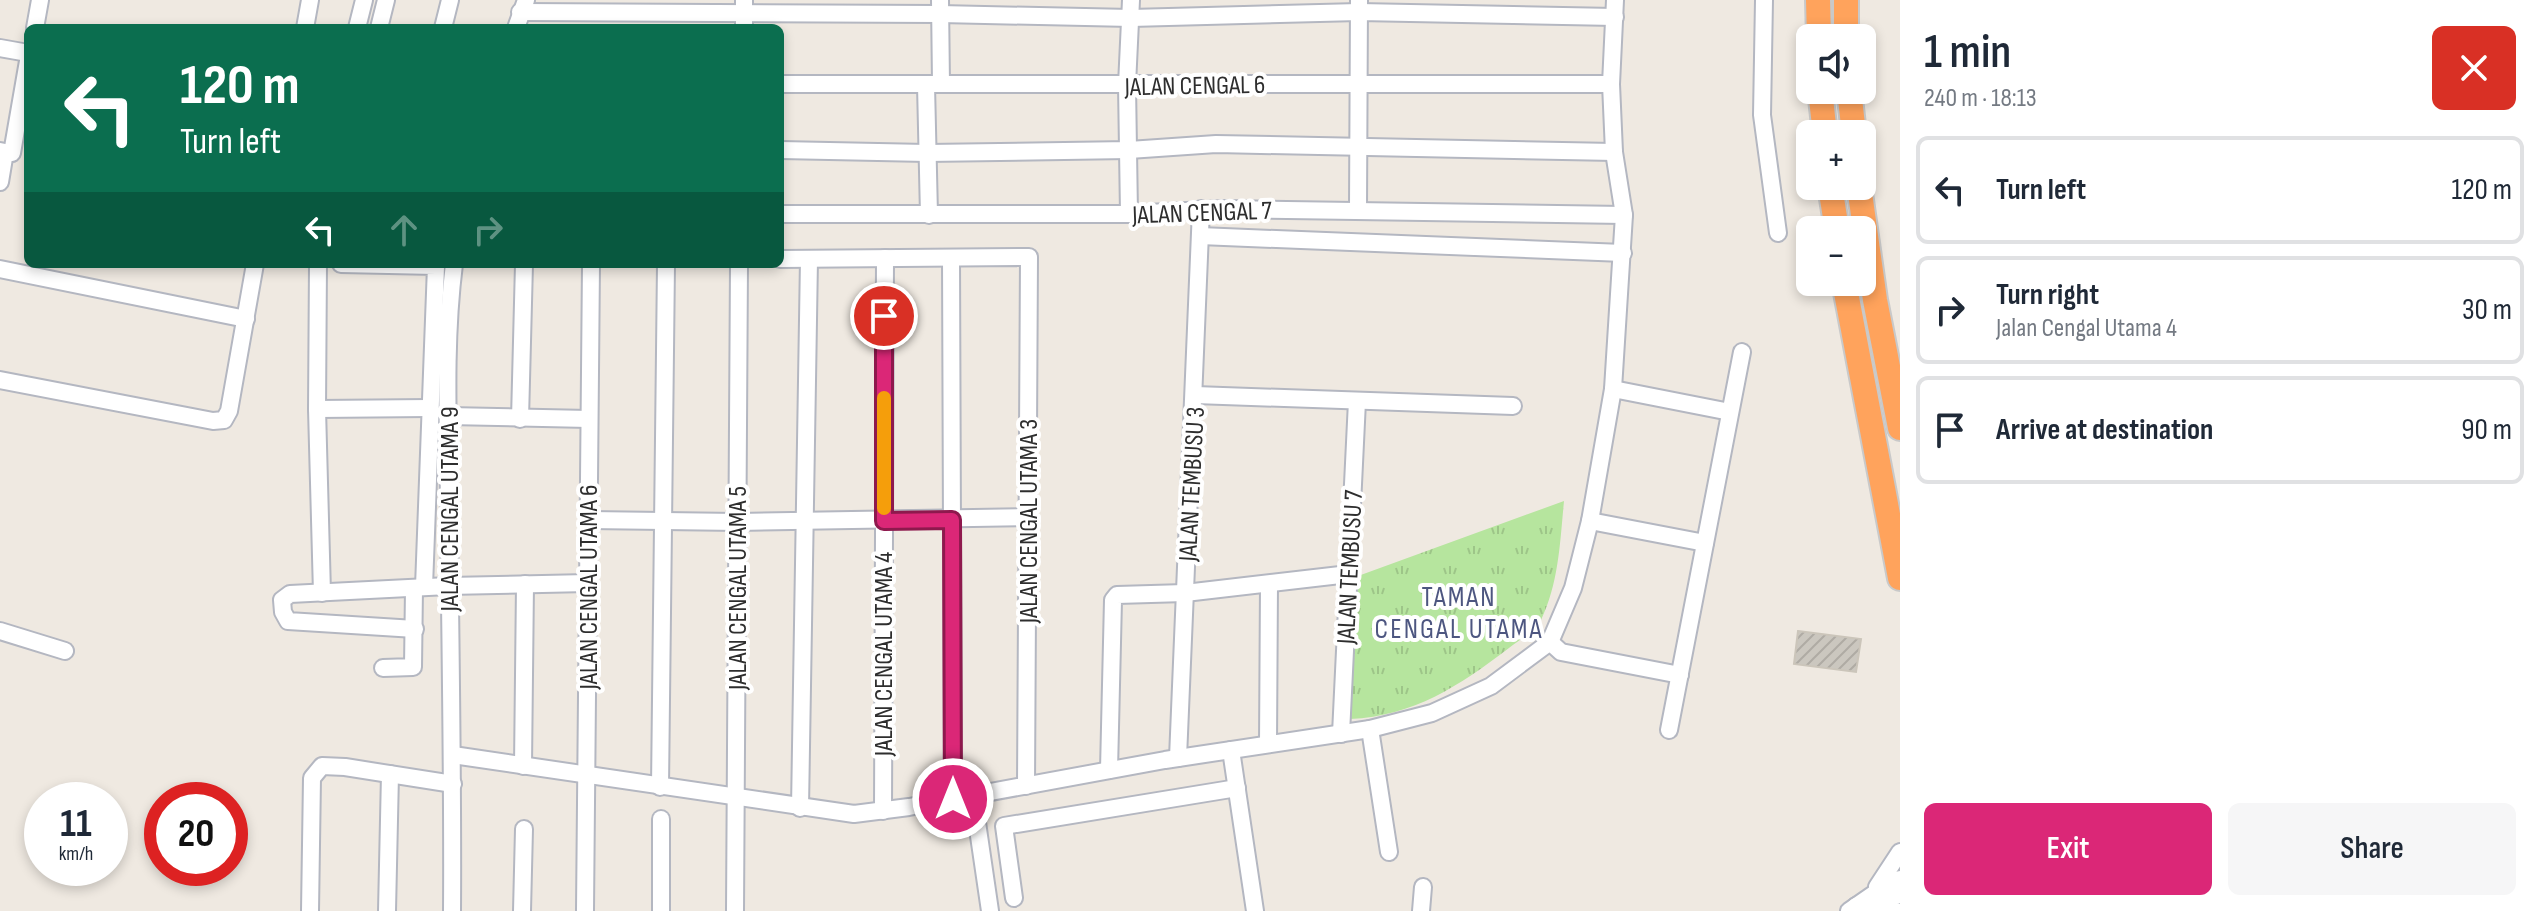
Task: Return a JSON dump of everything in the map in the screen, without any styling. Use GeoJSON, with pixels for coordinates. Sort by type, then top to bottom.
{"type":"FeatureCollection","features":[{"type":"Feature","properties":{"kind":"highway"},"geometry":{"type":"LineString","coordinates":[[1818,0],[1819,24]]}},
{"type":"Feature","properties":{"kind":"highway"},"geometry":{"type":"LineString","coordinates":[[1846,0],[1846,24]]}},
{"type":"Feature","properties":{"kind":"highway"},"geometry":{"type":"LineString","coordinates":[[1861,200],[1875,300],[1900,428]]}},
{"type":"Feature","properties":{"kind":"highway"},"geometry":{"type":"LineString","coordinates":[[1847,296],[1894,515],[1900,578]]}},
{"type":"Feature","properties":{"kind":"street"},"geometry":{"type":"LineString","coordinates":[[36,24],[40,0]]}},
{"type":"Feature","properties":{"kind":"street"},"geometry":{"type":"LineString","coordinates":[[306,24],[310,0]]}},
{"type":"Feature","properties":{"kind":"street"},"geometry":{"type":"LineString","coordinates":[[361,24],[364,0]]}},
{"type":"Feature","properties":{"kind":"street"},"geometry":{"type":"LineString","coordinates":[[380,24],[386,0]]}},
{"type":"Feature","properties":{"kind":"street"},"geometry":{"type":"LineString","coordinates":[[444,24],[450,0]]}},
{"type":"Feature","properties":{"kind":"street"},"geometry":{"type":"LineString","coordinates":[[1129,214],[1127,85],[1131,0]]}},
{"type":"Feature","properties":{"kind":"street"},"geometry":{"type":"LineString","coordinates":[[1764,0],[1762,115],[1778,233]]}},
{"type":"Feature","properties":{"kind":"street"},"geometry":{"type":"LineString","coordinates":[[1358,209],[1359,6]]}},
{"type":"Feature","properties":{"kind":"street"},"geometry":{"type":"LineString","coordinates":[[453,755],[854,814],[1178,758],[1370,729],[1432,713],[1491,686],[1550,642],[1573,588],[1590,521],[1613,389],[1624,215],[1614,152],[1611,84],[1615,8],[1359,6],[1131,18],[940,7],[744,14],[521,13]]}},
{"type":"Feature","properties":{"kind":"street"},"geometry":{"type":"LineString","coordinates":[[929,215],[927,153],[940,7]]}},
{"type":"Feature","properties":{"kind":"street"},"geometry":{"type":"LineString","coordinates":[[0,48],[24,52]]}},
{"type":"Feature","properties":{"kind":"street"},"geometry":{"type":"LineString","coordinates":[[0,182],[11,153],[24,83]]}},
{"type":"Feature","properties":{"kind":"street","name":"JALAN CENGAL 6"},"geometry":{"type":"LineString","coordinates":[[784,84],[1611,84]]}},
{"type":"Feature","properties":{"kind":"street"},"geometry":{"type":"LineString","coordinates":[[784,150],[927,153],[1129,150],[1216,144],[1614,152]]}},
{"type":"Feature","properties":{"kind":"street","name":"JALAN CENGAL 7"},"geometry":{"type":"LineString","coordinates":[[784,214],[1129,214],[1201,209],[1358,209],[1624,215]]}},
{"type":"Feature","properties":{"kind":"street","name":"JALAN TEMBUSU 3"},"geometry":{"type":"LineString","coordinates":[[1178,758],[1201,209]]}},
{"type":"Feature","properties":{"kind":"street"},"geometry":{"type":"LineString","coordinates":[[1200,236],[1623,253]]}},
{"type":"Feature","properties":{"kind":"street","name":"JALAN CENGAL UTAMA 3"},"geometry":{"type":"LineString","coordinates":[[951,258],[1029,257],[1026,786]]}},
{"type":"Feature","properties":{"kind":"street","name":"JALAN CENGAL UTAMA 4"},"geometry":{"type":"LineString","coordinates":[[883,811],[885,258]]}},
{"type":"Feature","properties":{"kind":"street"},"geometry":{"type":"LineString","coordinates":[[784,259],[951,258],[953,799]]}},
{"type":"Feature","properties":{"kind":"street"},"geometry":{"type":"LineString","coordinates":[[800,808],[809,259]]}},
{"type":"Feature","properties":{"kind":"street"},"geometry":{"type":"LineString","coordinates":[[0,380],[213,421],[224,420],[229,411],[254,268]]}},
{"type":"Feature","properties":{"kind":"street"},"geometry":{"type":"LineString","coordinates":[[318,268],[317,409],[322,593]]}},
{"type":"Feature","properties":{"kind":"street"},"geometry":{"type":"LineString","coordinates":[[383,668],[413,667],[436,268]]}},
{"type":"Feature","properties":{"kind":"street","name":"JALAN CENGAL UTAMA 9"},"geometry":{"type":"LineString","coordinates":[[452,911],[447,318],[453,268]]}},
{"type":"Feature","properties":{"kind":"street"},"geometry":{"type":"LineString","coordinates":[[520,419],[524,268]]}},
{"type":"Feature","properties":{"kind":"street","name":"JALAN CENGAL UTAMA 6"},"geometry":{"type":"LineString","coordinates":[[585,911],[591,268]]}},
{"type":"Feature","properties":{"kind":"street"},"geometry":{"type":"LineString","coordinates":[[660,787],[666,268]]}},
{"type":"Feature","properties":{"kind":"street","name":"JALAN CENGAL UTAMA 5"},"geometry":{"type":"LineString","coordinates":[[735,911],[739,268]]}},
{"type":"Feature","properties":{"kind":"street"},"geometry":{"type":"LineString","coordinates":[[0,269],[246,319]]}},
{"type":"Feature","properties":{"kind":"street"},"geometry":{"type":"LineString","coordinates":[[1669,730],[1742,352]]}},
{"type":"Feature","properties":{"kind":"street"},"geometry":{"type":"LineString","coordinates":[[1613,389],[1730,412]]}},
{"type":"Feature","properties":{"kind":"street"},"geometry":{"type":"LineString","coordinates":[[1195,395],[1513,406]]}},
{"type":"Feature","properties":{"kind":"street","name":"JALAN TEMBUSU 7"},"geometry":{"type":"LineString","coordinates":[[1341,734],[1357,401]]}},
{"type":"Feature","properties":{"kind":"street"},"geometry":{"type":"LineString","coordinates":[[317,409],[430,408]]}},
{"type":"Feature","properties":{"kind":"street"},"geometry":{"type":"LineString","coordinates":[[448,416],[589,419]]}},
{"type":"Feature","properties":{"kind":"street"},"geometry":{"type":"LineString","coordinates":[[589,520],[804,522],[1028,517]]}},
{"type":"Feature","properties":{"kind":"street"},"geometry":{"type":"LineString","coordinates":[[1590,521],[1705,543]]}},
{"type":"Feature","properties":{"kind":"street"},"geometry":{"type":"LineString","coordinates":[[1109,770],[1113,600],[1117,595],[1185,593],[1349,574]]}},
{"type":"Feature","properties":{"kind":"street"},"geometry":{"type":"LineString","coordinates":[[415,629],[288,621],[282,600],[290,594],[588,583]]}},
{"type":"Feature","properties":{"kind":"street"},"geometry":{"type":"LineString","coordinates":[[523,766],[525,584]]}},
{"type":"Feature","properties":{"kind":"street"},"geometry":{"type":"LineString","coordinates":[[1268,744],[1269,584]]}},
{"type":"Feature","properties":{"kind":"street"},"geometry":{"type":"LineString","coordinates":[[0,631],[65,651]]}},
{"type":"Feature","properties":{"kind":"street"},"geometry":{"type":"LineString","coordinates":[[1550,642],[1561,652],[1680,675]]}},
{"type":"Feature","properties":{"kind":"street"},"geometry":{"type":"LineString","coordinates":[[1370,729],[1389,852]]}},
{"type":"Feature","properties":{"kind":"street"},"geometry":{"type":"LineString","coordinates":[[1231,750],[1255,911]]}},
{"type":"Feature","properties":{"kind":"street"},"geometry":{"type":"LineString","coordinates":[[310,911],[312,778],[322,766],[453,784]]}},
{"type":"Feature","properties":{"kind":"street"},"geometry":{"type":"LineString","coordinates":[[387,911],[390,774]]}},
{"type":"Feature","properties":{"kind":"street"},"geometry":{"type":"LineString","coordinates":[[1014,898],[1004,826],[1237,788]]}},
{"type":"Feature","properties":{"kind":"street"},"geometry":{"type":"LineString","coordinates":[[973,795],[990,911]]}},
{"type":"Feature","properties":{"kind":"street"},"geometry":{"type":"LineString","coordinates":[[661,819],[661,911]]}},
{"type":"Feature","properties":{"kind":"street"},"geometry":{"type":"LineString","coordinates":[[522,911],[524,829]]}},
{"type":"Feature","properties":{"kind":"street"},"geometry":{"type":"LineString","coordinates":[[1858,905],[1900,852]]}},
{"type":"Feature","properties":{"kind":"street"},"geometry":{"type":"LineString","coordinates":[[1858,905],[1900,879]]}},
{"type":"Feature","properties":{"kind":"street"},"geometry":{"type":"LineString","coordinates":[[1421,911],[1423,887]]}},
{"type":"Feature","properties":{"kind":"street"},"geometry":{"type":"LineString","coordinates":[[1858,905],[1900,895]]}},
{"type":"Feature","properties":{"kind":"street"},"geometry":{"type":"LineString","coordinates":[[1858,905],[1896,911]]}},
{"type":"Feature","properties":{"kind":"green space"},"geometry":{"type":"Polygon","coordinates":[[[1564,501],[1555,576],[1547,606],[1535,628],[1472,675],[1435,697],[1395,712],[1350,719],[1358,576],[1564,501]]]}},
{"type":"Feature","properties":{"kind":"building"},"geometry":{"type":"Polygon","coordinates":[[[1798,631],[1861,639],[1856,672],[1794,664],[1798,631]]]}},
{"type":"Feature","properties":{"kind":"slow traffic"},"geometry":{"type":"LineString","coordinates":[[884,398],[884,508]]}},
{"type":"Feature","properties":{"kind":"district","name":"TAMAN CENGAL UTAMA"},"geometry":{"type":"Point","coordinates":[1459,612]}},
{"type":"Feature","properties":{"kind":"route"},"geometry":{"type":"LineString","coordinates":[[884,316],[884,521],[952,520],[953,799]]}}]}
